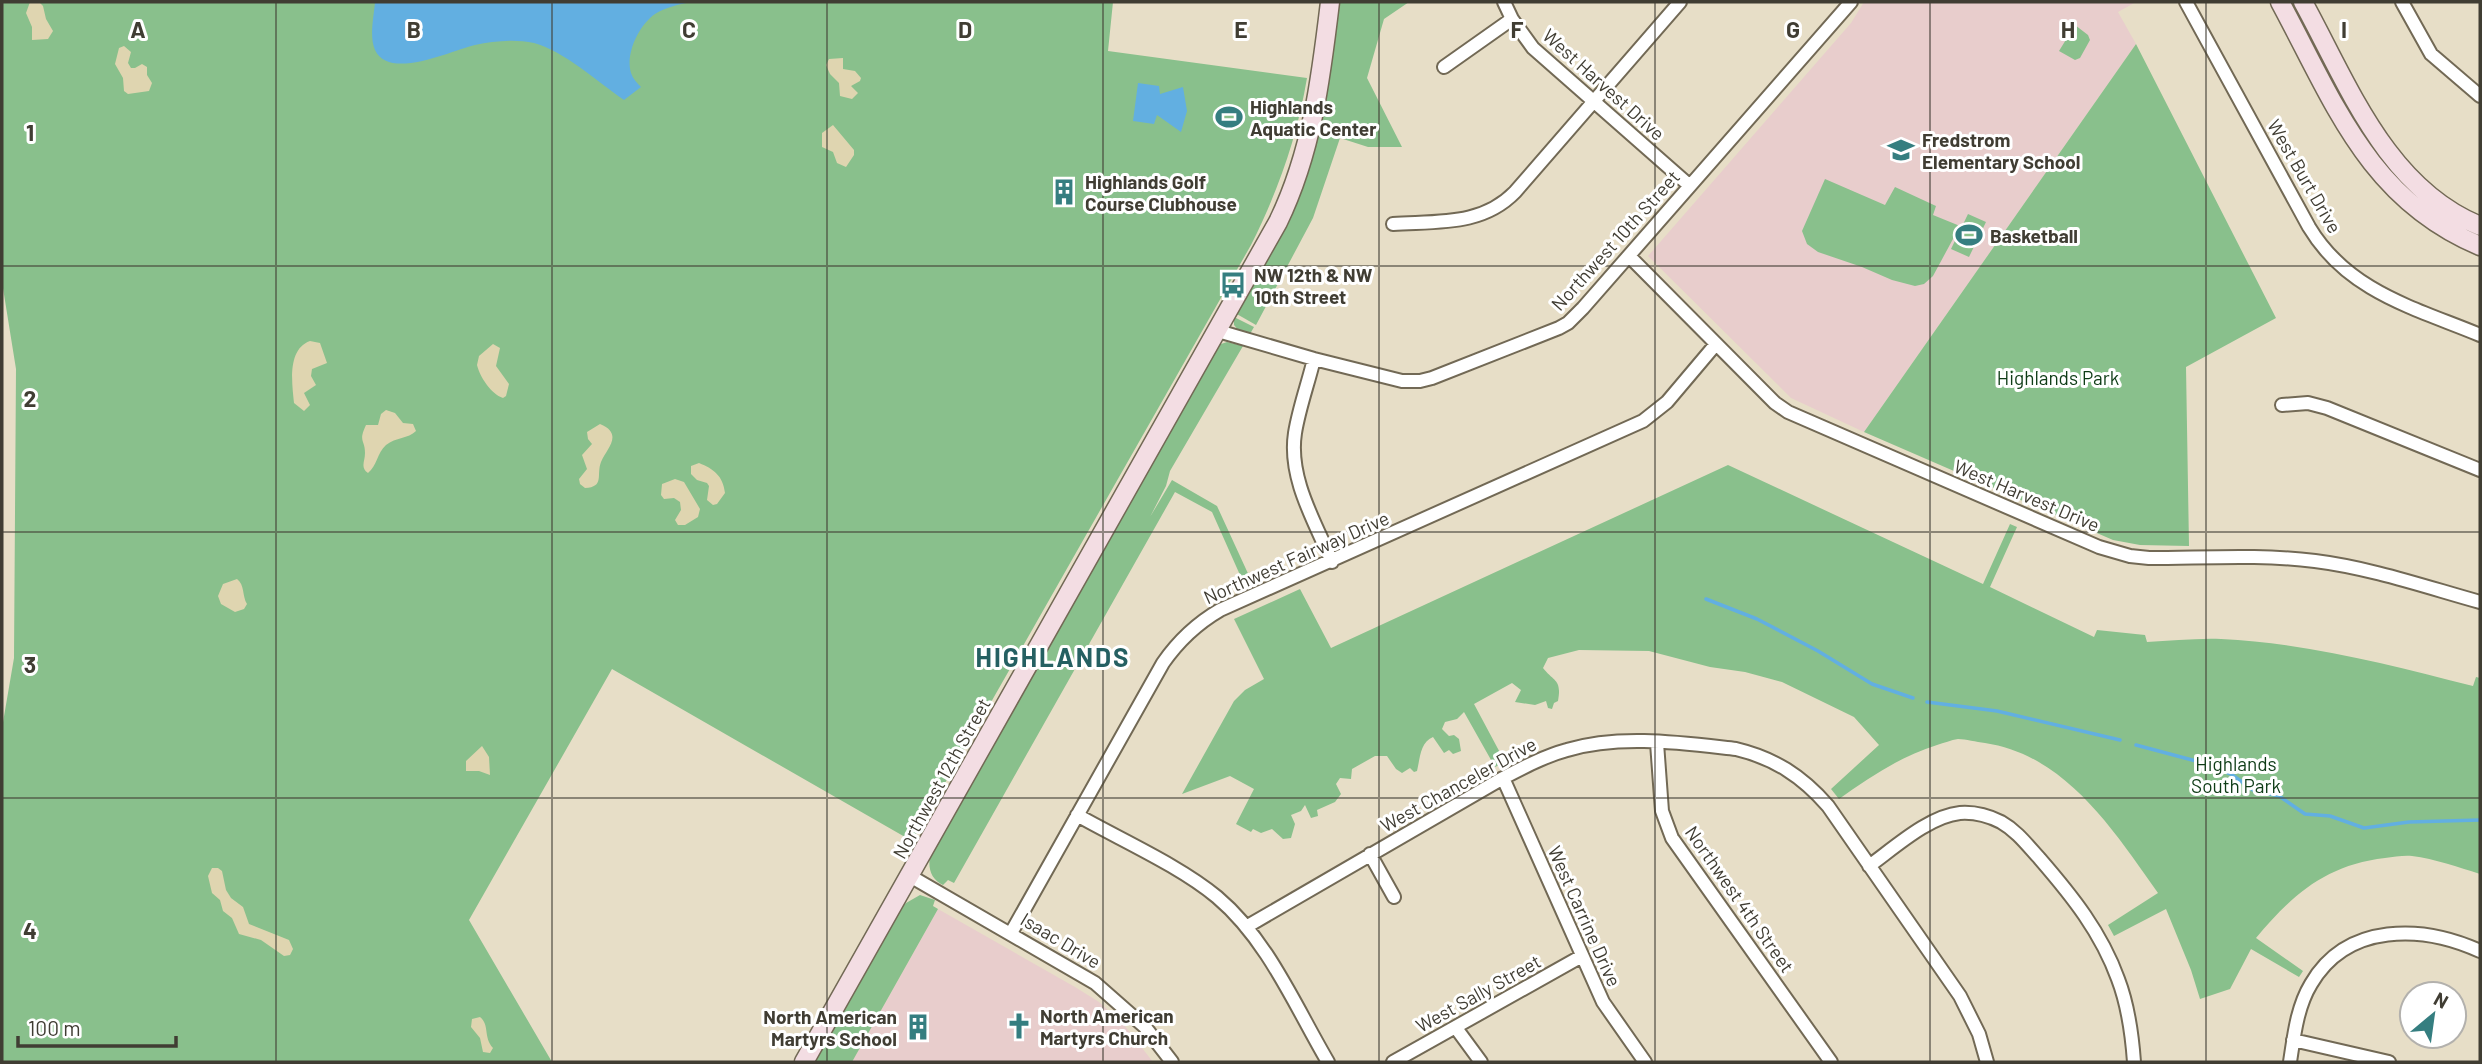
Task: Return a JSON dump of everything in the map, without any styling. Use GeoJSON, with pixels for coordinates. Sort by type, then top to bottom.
{"type":"FeatureCollection","features":[{"type":"Feature","properties":{"kind":"main road","name":"Northwest 12th Street"},"geometry":{"type":"LineString","coordinates":[[804,1062],[1267,244],[1302,164],[1319,91],[1330,2]]}},
{"type":"Feature","properties":{"kind":"main road"},"geometry":{"type":"LineString","coordinates":[[2280,2],[2350,131],[2377,170],[2421,214],[2440,227],[2480,246]]}},
{"type":"Feature","properties":{"kind":"main road"},"geometry":{"type":"LineString","coordinates":[[2303,2],[2371,127],[2396,164],[2432,197],[2480,226]]}},
{"type":"Feature","properties":{"kind":"street","name":"West Harvest Drive"},"geometry":{"type":"LineString","coordinates":[[1504,2],[1512,19],[1533,48],[1690,186]]}},
{"type":"Feature","properties":{"kind":"street"},"geometry":{"type":"LineString","coordinates":[[1393,224],[1475,218],[1499,207],[1681,2]]}},
{"type":"Feature","properties":{"kind":"street","name":"Northwest 10th Street"},"geometry":{"type":"LineString","coordinates":[[1218,331],[1402,381],[1420,381],[1568,323],[1850,2]]}},
{"type":"Feature","properties":{"kind":"street","name":"West Burt Drive"},"geometry":{"type":"LineString","coordinates":[[2186,2],[2309,227],[2335,261],[2357,280],[2382,295],[2480,335]]}},
{"type":"Feature","properties":{"kind":"street"},"geometry":{"type":"LineString","coordinates":[[2402,2],[2431,54],[2480,96]]}},
{"type":"Feature","properties":{"kind":"street"},"geometry":{"type":"LineString","coordinates":[[1444,67],[1512,19]]}},
{"type":"Feature","properties":{"kind":"street","name":"West Harvest Drive"},"geometry":{"type":"LineString","coordinates":[[1629,256],[1774,403],[1801,419],[2111,552],[2149,558],[2281,558],[2314,561],[2348,567],[2480,602]]}},
{"type":"Feature","properties":{"kind":"street","name":"Northwest Fairway Drive"},"geometry":{"type":"LineString","coordinates":[[1011,933],[1163,663],[1178,642],[1205,619],[1643,421],[1667,402],[1716,344]]}},
{"type":"Feature","properties":{"kind":"street"},"geometry":{"type":"LineString","coordinates":[[1314,359],[1295,433],[1295,469],[1300,488],[1332,562]]}},
{"type":"Feature","properties":{"kind":"street"},"geometry":{"type":"LineString","coordinates":[[2283,405],[2308,403],[2327,408],[2480,470]]}},
{"type":"Feature","properties":{"kind":"street","name":"West Chanceler Drive"},"geometry":{"type":"LineString","coordinates":[[1246,927],[1503,778],[1547,756],[1570,749],[1618,742],[1736,749],[1753,753],[1787,769],[1821,798],[1960,996],[1979,1034],[1987,1062]]}},
{"type":"Feature","properties":{"kind":"street","name":"Northwest 4th Street"},"geometry":{"type":"LineString","coordinates":[[1657,743],[1662,811],[1672,838],[1831,1062]]}},
{"type":"Feature","properties":{"kind":"street","name":"West Carrine Drive"},"geometry":{"type":"LineString","coordinates":[[1503,778],[1603,1002],[1646,1062]]}},
{"type":"Feature","properties":{"kind":"street"},"geometry":{"type":"LineString","coordinates":[[1869,866],[1928,825],[1948,816],[1959,813],[1988,816],[2010,827],[2065,887],[2096,932],[2123,996],[2134,1062]]}},
{"type":"Feature","properties":{"kind":"street"},"geometry":{"type":"LineString","coordinates":[[1077,815],[1207,889],[1236,915],[1278,974],[1328,1062]]}},
{"type":"Feature","properties":{"kind":"street"},"geometry":{"type":"LineString","coordinates":[[1370,854],[1394,897]]}},
{"type":"Feature","properties":{"kind":"street","name":"Isaac Drive"},"geometry":{"type":"LineString","coordinates":[[910,876],[1108,992],[1145,1027],[1172,1062]]}},
{"type":"Feature","properties":{"kind":"street"},"geometry":{"type":"LineString","coordinates":[[2290,1062],[2303,1000],[2314,978],[2337,954],[2366,939],[2390,933],[2419,933],[2458,942],[2480,951]]}},
{"type":"Feature","properties":{"kind":"street","name":"West Sally Street"},"geometry":{"type":"LineString","coordinates":[[1393,1062],[1582,956]]}},
{"type":"Feature","properties":{"kind":"street"},"geometry":{"type":"LineString","coordinates":[[1456,1028],[1481,1062]]}},
{"type":"Feature","properties":{"kind":"street"},"geometry":{"type":"LineString","coordinates":[[2293,1040],[2389,1062]]}},
{"type":"Feature","properties":{"kind":"shaded area","name":"Fredstrom Elementary School"},"geometry":{"type":"Polygon","coordinates":[[[1864,2],[2136,2],[2118,12],[2136,44],[1864,432],[1791,398],[1648,256],[1851,23],[1864,2]]]}},
{"type":"Feature","properties":{"kind":"shaded area"},"geometry":{"type":"Polygon","coordinates":[[[938,909],[1099,1002],[1124,1025],[1153,1062],[852,1062],[938,909]]]}},
{"type":"Feature","properties":{"kind":"green space"},"geometry":{"type":"Polygon","coordinates":[[[2,2],[1113,2],[1108,51],[1307,78],[1298,122],[1285,164],[1251,245],[912,841],[612,669],[469,920],[552,1062],[2,1062],[2,728],[14,658],[16,369],[2,282],[2,2]]]}},
{"type":"Feature","properties":{"kind":"green space"},"geometry":{"type":"Polygon","coordinates":[[[1337,2],[1409,2],[1384,19],[1367,78],[1402,147],[1368,147],[1340,138],[1313,218],[1256,325],[1235,313],[1276,238],[1337,2]]]}},
{"type":"Feature","properties":{"kind":"green space"},"geometry":{"type":"Polygon","coordinates":[[[2075,25],[2088,35],[2090,40],[2080,58],[2075,60],[2059,51],[2075,25]]]}},
{"type":"Feature","properties":{"kind":"green space"},"geometry":{"type":"Polygon","coordinates":[[[2307,29],[2372,139],[2480,231],[2480,239],[2458,229],[2410,196],[2367,145],[2303,32],[2307,29]]]}},
{"type":"Feature","properties":{"kind":"green space","name":"Highlands Park"},"geometry":{"type":"Polygon","coordinates":[[[2136,44],[2276,318],[2186,367],[2189,546],[2140,545],[2113,540],[1864,432],[2136,44]]]}},
{"type":"Feature","properties":{"kind":"green space"},"geometry":{"type":"Polygon","coordinates":[[[1825,179],[1885,205],[1895,187],[1936,206],[1933,215],[1960,226],[1933,276],[1924,284],[1915,286],[1818,252],[1807,244],[1802,231],[1825,179]]]}},
{"type":"Feature","properties":{"kind":"green space","name":"Basketball"},"geometry":{"type":"Polygon","coordinates":[[[1968,214],[1986,222],[1969,257],[1951,249],[1968,214]]]}},
{"type":"Feature","properties":{"kind":"green space"},"geometry":{"type":"Polygon","coordinates":[[[1234,317],[1254,327],[1250,334],[1239,331],[1234,325],[1234,317]]]}},
{"type":"Feature","properties":{"kind":"green space"},"geometry":{"type":"Polygon","coordinates":[[[1227,342],[1243,346],[1170,471],[1166,486],[1150,517],[1172,480],[1217,506],[1251,580],[1244,584],[1212,512],[1175,492],[954,883],[948,880],[943,885],[935,879],[931,871],[931,852],[1218,345],[1227,342]]]}},
{"type":"Feature","properties":{"kind":"green space","name":"Highlands South Park"},"geometry":{"type":"Polygon","coordinates":[[[1728,465],[1983,584],[2010,524],[2017,527],[1990,587],[2094,637],[2097,630],[2145,635],[2147,642],[2212,639],[2253,641],[2348,656],[2473,686],[2476,677],[2480,678],[2480,874],[2438,861],[2406,856],[2345,867],[2312,884],[2298,895],[2256,938],[2303,971],[2299,977],[2251,949],[2230,989],[2200,999],[2166,909],[2114,936],[2108,925],[2158,893],[2105,821],[2064,779],[2040,763],[2014,750],[1955,739],[1898,761],[1839,799],[1831,789],[1879,745],[1854,717],[1782,682],[1649,651],[1579,650],[1548,658],[1543,668],[1559,689],[1558,701],[1552,709],[1548,708],[1546,701],[1535,705],[1515,702],[1521,690],[1512,683],[1474,704],[1505,762],[1495,767],[1464,712],[1457,719],[1445,722],[1442,729],[1449,736],[1454,735],[1459,739],[1461,751],[1453,754],[1449,750],[1444,753],[1433,737],[1423,747],[1417,771],[1414,772],[1410,768],[1402,773],[1387,756],[1375,756],[1352,769],[1351,779],[1340,778],[1336,784],[1341,794],[1335,802],[1317,810],[1318,816],[1311,818],[1305,805],[1301,811],[1291,815],[1295,824],[1291,838],[1283,839],[1272,829],[1261,833],[1253,829],[1251,832],[1236,824],[1254,789],[1230,776],[1182,794],[1234,701],[1245,690],[1264,679],[1234,619],[1300,589],[1331,648],[1728,465]]]}},
{"type":"Feature","properties":{"kind":"green space"},"geometry":{"type":"Polygon","coordinates":[[[920,895],[935,900],[933,906],[938,909],[852,1062],[813,1062],[898,912],[906,903],[920,895]]]}},
{"type":"Feature","properties":{"kind":"sand"},"geometry":{"type":"Polygon","coordinates":[[[30,2],[39,2],[43,6],[53,31],[48,39],[32,40],[32,27],[26,13],[30,2]]]}},
{"type":"Feature","properties":{"kind":"sand"},"geometry":{"type":"Polygon","coordinates":[[[124,46],[131,52],[128,63],[131,68],[142,64],[147,67],[147,75],[152,83],[149,91],[128,94],[124,91],[123,78],[115,64],[119,48],[124,46]]]}},
{"type":"Feature","properties":{"kind":"sand"},"geometry":{"type":"Polygon","coordinates":[[[843,58],[843,69],[855,71],[861,78],[851,86],[858,93],[852,99],[840,96],[839,83],[826,65],[829,59],[843,58]]]}},
{"type":"Feature","properties":{"kind":"sand"},"geometry":{"type":"Polygon","coordinates":[[[833,125],[854,150],[854,155],[846,167],[837,163],[833,152],[822,147],[822,133],[833,125]]]}},
{"type":"Feature","properties":{"kind":"sand"},"geometry":{"type":"Polygon","coordinates":[[[310,341],[320,343],[327,363],[312,369],[311,376],[316,385],[304,393],[310,405],[304,411],[294,403],[293,368],[298,351],[310,341]]]}},
{"type":"Feature","properties":{"kind":"sand"},"geometry":{"type":"Polygon","coordinates":[[[493,344],[500,348],[496,366],[509,384],[503,398],[494,393],[477,365],[479,356],[493,344]]]}},
{"type":"Feature","properties":{"kind":"sand"},"geometry":{"type":"Polygon","coordinates":[[[386,410],[395,413],[403,423],[413,424],[416,431],[386,445],[368,473],[364,466],[365,448],[362,435],[366,425],[378,425],[381,414],[386,410]]]}},
{"type":"Feature","properties":{"kind":"sand"},"geometry":{"type":"Polygon","coordinates":[[[600,424],[611,432],[612,442],[601,462],[598,483],[585,488],[579,479],[587,469],[582,455],[592,444],[587,432],[600,424]]]}},
{"type":"Feature","properties":{"kind":"sand"},"geometry":{"type":"Polygon","coordinates":[[[699,463],[713,471],[722,482],[725,493],[717,504],[713,505],[707,500],[707,483],[697,480],[691,474],[691,466],[699,463]]]}},
{"type":"Feature","properties":{"kind":"sand"},"geometry":{"type":"Polygon","coordinates":[[[675,479],[684,482],[700,509],[698,517],[685,525],[678,525],[675,520],[681,510],[680,502],[674,498],[664,499],[661,495],[662,484],[675,479]]]}},
{"type":"Feature","properties":{"kind":"sand"},"geometry":{"type":"Polygon","coordinates":[[[237,579],[247,604],[244,609],[235,612],[221,604],[218,596],[223,584],[237,579]]]}},
{"type":"Feature","properties":{"kind":"sand"},"geometry":{"type":"Polygon","coordinates":[[[482,746],[489,757],[490,775],[479,771],[466,771],[466,761],[482,746]]]}},
{"type":"Feature","properties":{"kind":"sand"},"geometry":{"type":"Polygon","coordinates":[[[212,868],[222,871],[226,890],[231,898],[243,907],[249,924],[289,940],[293,949],[290,955],[284,956],[261,940],[239,934],[232,918],[223,911],[220,900],[212,893],[208,876],[212,868]]]}},
{"type":"Feature","properties":{"kind":"sand"},"geometry":{"type":"Polygon","coordinates":[[[480,1017],[493,1048],[490,1053],[483,1052],[480,1038],[471,1027],[472,1019],[480,1017]]]}},
{"type":"Feature","properties":{"kind":"water"},"geometry":{"type":"Polygon","coordinates":[[[375,2],[692,2],[659,12],[649,19],[639,32],[632,49],[630,65],[634,79],[641,87],[624,100],[569,60],[534,43],[512,41],[475,45],[407,63],[393,63],[382,59],[375,50],[372,39],[375,2]]]}},
{"type":"Feature","properties":{"kind":"water"},"geometry":{"type":"Polygon","coordinates":[[[1138,83],[1159,86],[1160,94],[1183,87],[1187,111],[1181,132],[1157,115],[1154,124],[1133,121],[1138,83]]]}},
{"type":"Feature","properties":{"kind":"waterway"},"geometry":{"type":"LineString","coordinates":[[1706,599],[1757,619],[1818,651],[1872,684],[1913,698]]}},
{"type":"Feature","properties":{"kind":"waterway"},"geometry":{"type":"LineString","coordinates":[[1927,702],[1997,711],[2120,740]]}},
{"type":"Feature","properties":{"kind":"waterway"},"geometry":{"type":"LineString","coordinates":[[2136,745],[2196,761],[2231,774],[2253,790],[2279,796],[2305,814],[2330,816],[2364,828],[2409,822],[2480,820]]}},
{"type":"Feature","properties":{"kind":"place","name":"Highlands Aquatic Center"},"geometry":{"type":"Point","coordinates":[1229,117]}},
{"type":"Feature","properties":{"kind":"place","name":"Fredstrom Elementary School"},"geometry":{"type":"Point","coordinates":[1901,150]}},
{"type":"Feature","properties":{"kind":"place","name":"Highlands Golf Course Clubhouse"},"geometry":{"type":"Point","coordinates":[1064,192]}},
{"type":"Feature","properties":{"kind":"place","name":"Basketball"},"geometry":{"type":"Point","coordinates":[1969,235]}},
{"type":"Feature","properties":{"kind":"place","name":"NW 12th & NW 10th Street"},"geometry":{"type":"Point","coordinates":[1233,285]}},
{"type":"Feature","properties":{"kind":"place","name":"North American Martyrs Church"},"geometry":{"type":"Point","coordinates":[1019,1026]}},
{"type":"Feature","properties":{"kind":"place","name":"North American Martyrs School"},"geometry":{"type":"Point","coordinates":[918,1027]}},
{"type":"Feature","properties":{"kind":"district","name":"HIGHLANDS"},"geometry":{"type":"Point","coordinates":[1053,656]}}]}
